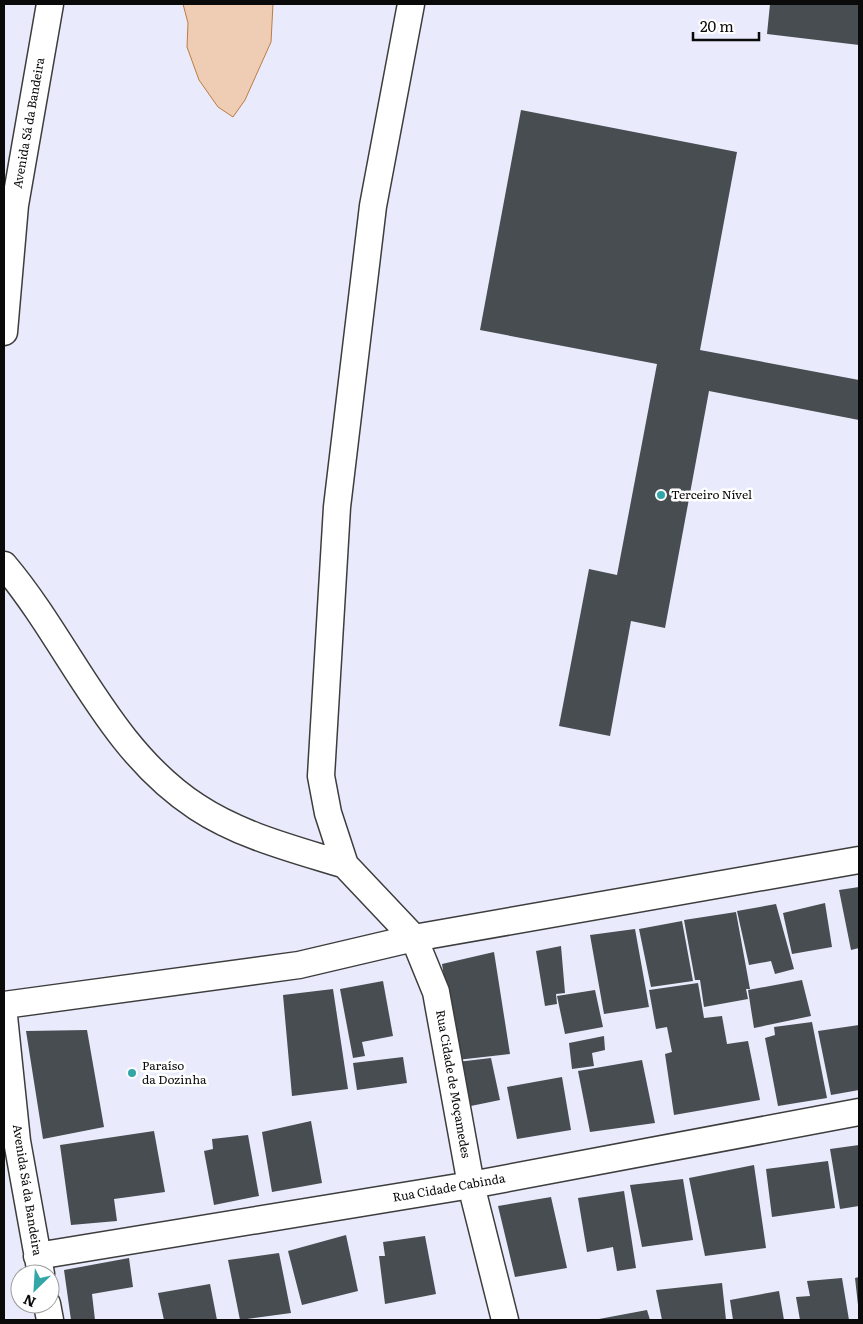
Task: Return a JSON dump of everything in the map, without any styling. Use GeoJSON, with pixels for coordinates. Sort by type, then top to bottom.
{"type":"FeatureCollection","features":[{"type":"Feature","properties":{"kind":"street","name":"Avenida Sá da Bandeira"},"geometry":{"type":"LineString","coordinates":[[4,332],[15,204],[50,4]]}},
{"type":"Feature","properties":{"kind":"street"},"geometry":{"type":"LineString","coordinates":[[411,4],[373,206],[337,507],[321,776],[328,813],[345,865],[414,938]]}},
{"type":"Feature","properties":{"kind":"street"},"geometry":{"type":"LineString","coordinates":[[4,564],[28,595],[57,643],[106,715],[149,768],[197,807],[262,840],[345,865]]}},
{"type":"Feature","properties":{"kind":"street"},"geometry":{"type":"LineString","coordinates":[[4,1005],[299,965],[414,938],[859,860]]}},
{"type":"Feature","properties":{"kind":"street","name":"Rua Cidade de Moçamedes"},"geometry":{"type":"LineString","coordinates":[[414,938],[436,992],[471,1185],[505,1320]]}},
{"type":"Feature","properties":{"kind":"street","name":"Avenida Sá da Bandeira"},"geometry":{"type":"LineString","coordinates":[[4,1016],[11,1142],[39,1264]]}},
{"type":"Feature","properties":{"kind":"street","name":"Rua Cidade Cabinda"},"geometry":{"type":"LineString","coordinates":[[44,1264],[859,1112]]}},
{"type":"Feature","properties":{"kind":"shaded area"},"geometry":{"type":"Polygon","coordinates":[[[183,4],[273,4],[271,42],[245,100],[233,117],[218,107],[199,80],[187,47],[188,23],[183,4]]]}},
{"type":"Feature","properties":{"kind":"building"},"geometry":{"type":"Polygon","coordinates":[[[770,4],[859,4],[859,45],[767,34],[770,4]]]}},
{"type":"Feature","properties":{"kind":"building","name":"Terceiro Nível"},"geometry":{"type":"Polygon","coordinates":[[[521,110],[737,152],[700,350],[859,380],[859,420],[709,391],[665,628],[631,621],[610,736],[559,726],[589,569],[617,575],[657,364],[480,330],[521,110]]]}},
{"type":"Feature","properties":{"kind":"building"},"geometry":{"type":"Polygon","coordinates":[[[859,887],[859,948],[851,950],[839,890],[859,887]]]}},
{"type":"Feature","properties":{"kind":"building"},"geometry":{"type":"Polygon","coordinates":[[[825,903],[832,947],[792,954],[783,913],[825,903]]]}},
{"type":"Feature","properties":{"kind":"building"},"geometry":{"type":"Polygon","coordinates":[[[776,904],[794,969],[775,974],[771,961],[749,965],[737,911],[776,904]]]}},
{"type":"Feature","properties":{"kind":"building"},"geometry":{"type":"Polygon","coordinates":[[[736,912],[750,989],[746,989],[748,999],[704,1007],[700,980],[695,980],[684,920],[736,912]]]}},
{"type":"Feature","properties":{"kind":"building"},"geometry":{"type":"Polygon","coordinates":[[[682,921],[693,981],[651,987],[639,929],[682,921]]]}},
{"type":"Feature","properties":{"kind":"building"},"geometry":{"type":"Polygon","coordinates":[[[635,929],[649,1007],[604,1014],[590,935],[635,929]]]}},
{"type":"Feature","properties":{"kind":"building"},"geometry":{"type":"Polygon","coordinates":[[[561,946],[565,993],[556,994],[557,1004],[545,1006],[536,951],[561,946]]]}},
{"type":"Feature","properties":{"kind":"building"},"geometry":{"type":"Polygon","coordinates":[[[494,952],[510,1054],[457,1060],[442,964],[494,952]]]}},
{"type":"Feature","properties":{"kind":"building"},"geometry":{"type":"Polygon","coordinates":[[[802,980],[811,1016],[754,1028],[748,990],[802,980]]]}},
{"type":"Feature","properties":{"kind":"building"},"geometry":{"type":"Polygon","coordinates":[[[383,981],[393,1036],[362,1042],[365,1056],[353,1058],[340,989],[383,981]]]}},
{"type":"Feature","properties":{"kind":"building"},"geometry":{"type":"Polygon","coordinates":[[[698,983],[704,1018],[722,1016],[727,1044],[748,1041],[760,1100],[674,1115],[665,1054],[672,1052],[667,1027],[656,1029],[649,990],[698,983]]]}},
{"type":"Feature","properties":{"kind":"building"},"geometry":{"type":"Polygon","coordinates":[[[333,989],[348,1089],[292,1096],[283,995],[333,989]]]}},
{"type":"Feature","properties":{"kind":"building"},"geometry":{"type":"Polygon","coordinates":[[[595,990],[603,1027],[565,1034],[557,996],[595,990]]]}},
{"type":"Feature","properties":{"kind":"building"},"geometry":{"type":"Polygon","coordinates":[[[812,1022],[827,1098],[778,1106],[765,1038],[775,1035],[774,1027],[812,1022]]]}},
{"type":"Feature","properties":{"kind":"building"},"geometry":{"type":"Polygon","coordinates":[[[859,1025],[859,1090],[831,1095],[818,1031],[859,1025]]]}},
{"type":"Feature","properties":{"kind":"building"},"geometry":{"type":"Polygon","coordinates":[[[87,1030],[104,1127],[43,1139],[26,1031],[87,1030]]]}},
{"type":"Feature","properties":{"kind":"building"},"geometry":{"type":"Polygon","coordinates":[[[604,1036],[605,1050],[592,1053],[594,1066],[572,1069],[569,1043],[604,1036]]]}},
{"type":"Feature","properties":{"kind":"building"},"geometry":{"type":"Polygon","coordinates":[[[403,1057],[407,1083],[357,1090],[353,1063],[403,1057]]]}},
{"type":"Feature","properties":{"kind":"building"},"geometry":{"type":"Polygon","coordinates":[[[491,1058],[500,1100],[466,1107],[457,1062],[491,1058]]]}},
{"type":"Feature","properties":{"kind":"building"},"geometry":{"type":"Polygon","coordinates":[[[642,1060],[655,1123],[590,1132],[578,1071],[642,1060]]]}},
{"type":"Feature","properties":{"kind":"building"},"geometry":{"type":"Polygon","coordinates":[[[562,1077],[571,1130],[517,1139],[507,1087],[562,1077]]]}},
{"type":"Feature","properties":{"kind":"building"},"geometry":{"type":"Polygon","coordinates":[[[311,1121],[322,1183],[272,1192],[262,1132],[311,1121]]]}},
{"type":"Feature","properties":{"kind":"building"},"geometry":{"type":"Polygon","coordinates":[[[154,1131],[165,1192],[114,1199],[117,1221],[71,1225],[60,1145],[154,1131]]]}},
{"type":"Feature","properties":{"kind":"building"},"geometry":{"type":"Polygon","coordinates":[[[248,1135],[259,1196],[214,1205],[204,1151],[213,1149],[212,1139],[248,1135]]]}},
{"type":"Feature","properties":{"kind":"building"},"geometry":{"type":"Polygon","coordinates":[[[859,1145],[859,1206],[840,1209],[830,1149],[859,1145]]]}},
{"type":"Feature","properties":{"kind":"building"},"geometry":{"type":"Polygon","coordinates":[[[828,1161],[835,1208],[772,1217],[766,1169],[828,1161]]]}},
{"type":"Feature","properties":{"kind":"building"},"geometry":{"type":"Polygon","coordinates":[[[754,1165],[766,1248],[705,1256],[689,1178],[754,1165]]]}},
{"type":"Feature","properties":{"kind":"building"},"geometry":{"type":"Polygon","coordinates":[[[683,1179],[693,1240],[642,1247],[630,1185],[683,1179]]]}},
{"type":"Feature","properties":{"kind":"building"},"geometry":{"type":"Polygon","coordinates":[[[624,1191],[636,1268],[617,1271],[613,1247],[587,1252],[578,1198],[624,1191]]]}},
{"type":"Feature","properties":{"kind":"building"},"geometry":{"type":"Polygon","coordinates":[[[551,1197],[567,1268],[515,1277],[498,1206],[551,1197]]]}},
{"type":"Feature","properties":{"kind":"building"},"geometry":{"type":"Polygon","coordinates":[[[346,1235],[358,1291],[302,1305],[288,1251],[346,1235]]]}},
{"type":"Feature","properties":{"kind":"building"},"geometry":{"type":"Polygon","coordinates":[[[425,1236],[436,1294],[385,1304],[379,1256],[385,1256],[383,1242],[425,1236]]]}},
{"type":"Feature","properties":{"kind":"building"},"geometry":{"type":"Polygon","coordinates":[[[279,1253],[291,1313],[240,1320],[228,1260],[279,1253]]]}},
{"type":"Feature","properties":{"kind":"building"},"geometry":{"type":"Polygon","coordinates":[[[129,1258],[133,1287],[92,1294],[95,1320],[71,1320],[64,1270],[129,1258]]]}},
{"type":"Feature","properties":{"kind":"building"},"geometry":{"type":"Polygon","coordinates":[[[859,1277],[859,1305],[858,1305],[855,1278],[859,1277]]]}},
{"type":"Feature","properties":{"kind":"building"},"geometry":{"type":"Polygon","coordinates":[[[842,1278],[849,1320],[800,1320],[796,1297],[810,1296],[807,1281],[842,1278]]]}},
{"type":"Feature","properties":{"kind":"building"},"geometry":{"type":"Polygon","coordinates":[[[722,1283],[726,1320],[662,1320],[656,1290],[722,1283]]]}},
{"type":"Feature","properties":{"kind":"building"},"geometry":{"type":"Polygon","coordinates":[[[210,1284],[217,1320],[164,1320],[158,1293],[210,1284]]]}},
{"type":"Feature","properties":{"kind":"building"},"geometry":{"type":"Polygon","coordinates":[[[779,1291],[784,1320],[733,1320],[730,1300],[779,1291]]]}},
{"type":"Feature","properties":{"kind":"building"},"geometry":{"type":"Polygon","coordinates":[[[647,1310],[650,1320],[599,1320],[599,1319],[647,1310]]]}},
{"type":"Feature","properties":{"kind":"place","name":"Terceiro Nível"},"geometry":{"type":"Point","coordinates":[661,495]}},
{"type":"Feature","properties":{"kind":"place","name":"Paraíso da Dozinha"},"geometry":{"type":"Point","coordinates":[132,1073]}}]}
